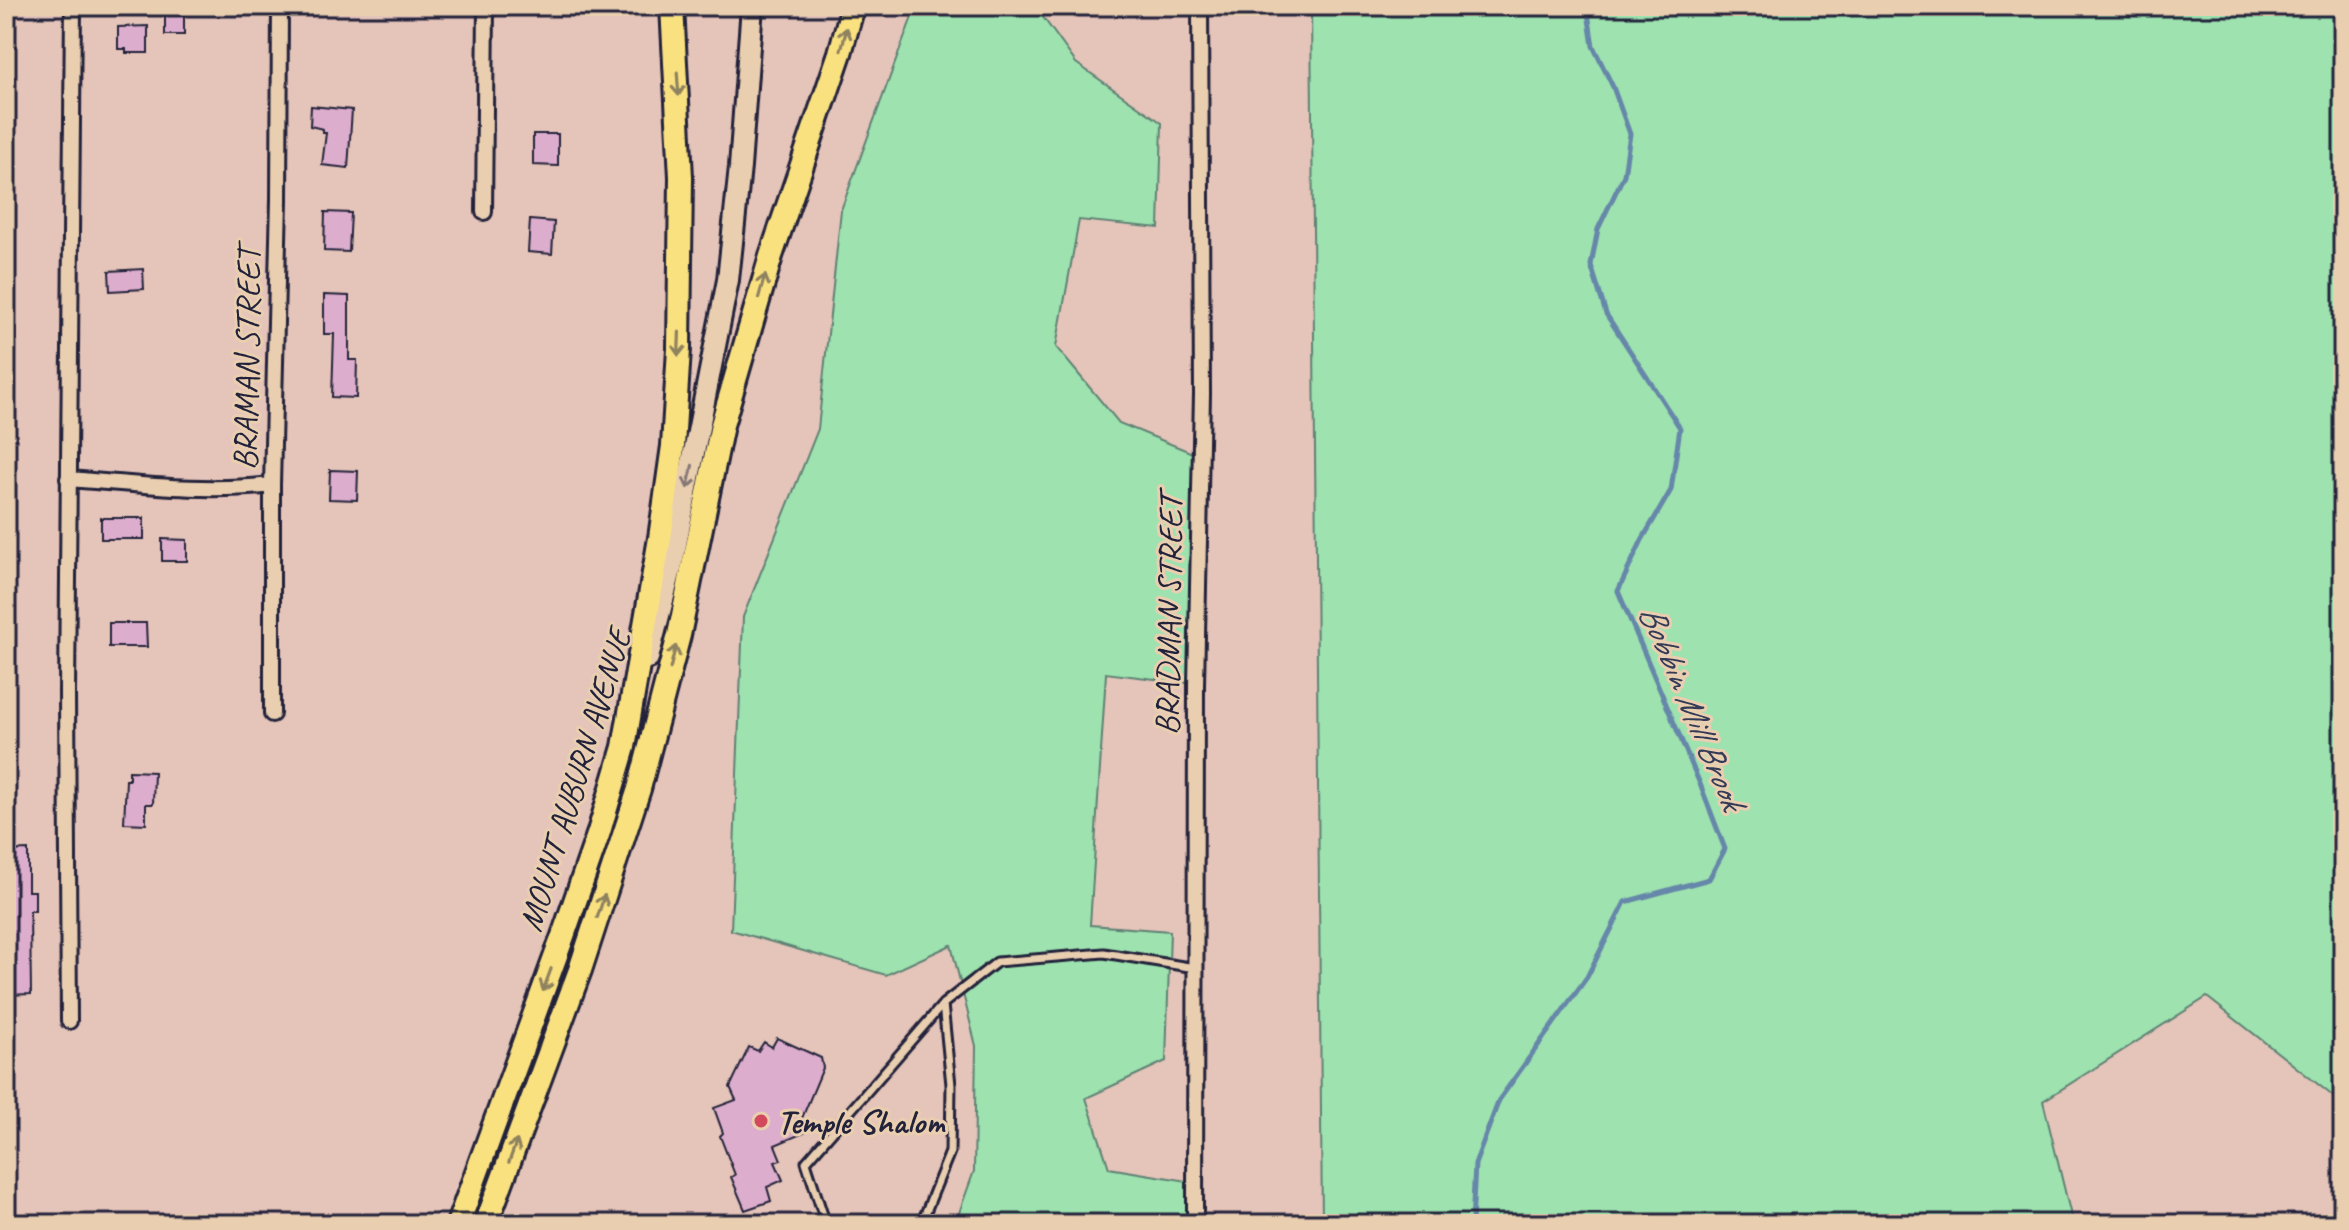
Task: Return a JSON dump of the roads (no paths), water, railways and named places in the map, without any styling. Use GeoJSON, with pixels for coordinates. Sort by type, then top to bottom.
{"type":"FeatureCollection","features":[{"type":"Feature","properties":{"kind":"main road"},"geometry":{"type":"LineString","coordinates":[[624,747],[671,461],[679,349],[681,177],[672,6]]}},
{"type":"Feature","properties":{"kind":"main road","name":"MOUNT AUBURN AVENUE"},"geometry":{"type":"LineString","coordinates":[[458,1224],[599,832],[671,569],[729,266],[752,6]]}},
{"type":"Feature","properties":{"kind":"main road"},"geometry":{"type":"LineString","coordinates":[[707,496],[722,425],[771,256],[853,6]]}},
{"type":"Feature","properties":{"kind":"main road","name":"MOUNT AUBURN AVENUE"},"geometry":{"type":"LineString","coordinates":[[486,1224],[580,970],[639,789],[679,635],[707,496],[716,345]]}},
{"type":"Feature","properties":{"kind":"street"},"geometry":{"type":"LineString","coordinates":[[69,1021],[68,479],[73,6]]}},
{"type":"Feature","properties":{"kind":"street","name":"BRAMAN STREET"},"geometry":{"type":"LineString","coordinates":[[272,714],[272,485],[279,242],[280,6]]}},
{"type":"Feature","properties":{"kind":"street"},"geometry":{"type":"LineString","coordinates":[[484,212],[486,6]]}},
{"type":"Feature","properties":{"kind":"street","name":"BRADMAN STREET"},"geometry":{"type":"LineString","coordinates":[[1195,1224],[1196,684],[1202,394],[1200,6]]}},
{"type":"Feature","properties":{"kind":"street"},"geometry":{"type":"LineString","coordinates":[[68,479],[208,490],[272,485]]}},
{"type":"Feature","properties":{"kind":"lane"},"geometry":{"type":"LineString","coordinates":[[826,1224],[806,1162],[943,1004],[997,962],[1104,953],[1195,968]]}},
{"type":"Feature","properties":{"kind":"lane"},"geometry":{"type":"LineString","coordinates":[[918,1224],[923,1219],[950,1152],[951,1085],[943,1004]]}},
{"type":"Feature","properties":{"kind":"waterway","name":"Bobbin Mill Brook"},"geometry":{"type":"LineString","coordinates":[[1472,1224],[1475,1164],[1499,1100],[1587,977],[1625,902],[1709,879],[1725,849],[1618,591],[1642,540],[1671,490],[1680,428],[1606,314],[1591,265],[1598,229],[1624,175],[1630,134],[1613,87],[1593,46],[1587,6]]}},
{"type":"Feature","properties":{"kind":"place","name":"Temple Shalom"},"geometry":{"type":"Point","coordinates":[761,1121]}}]}
